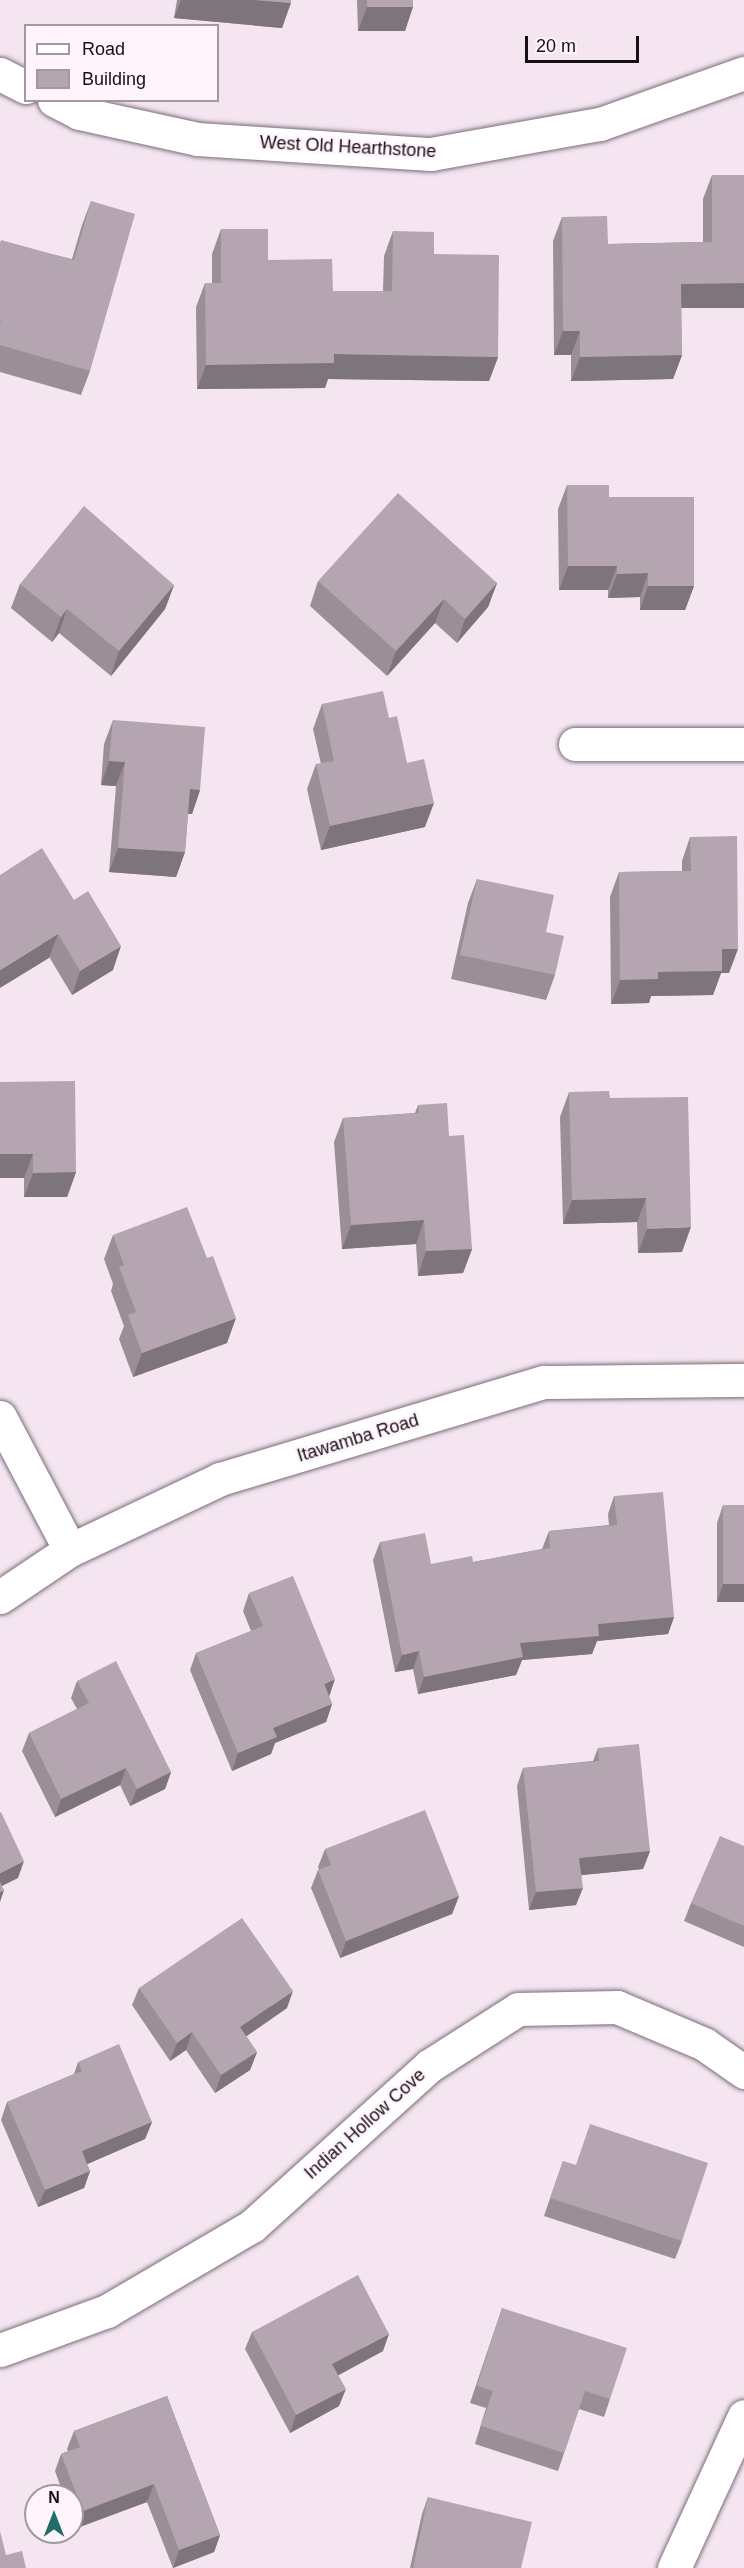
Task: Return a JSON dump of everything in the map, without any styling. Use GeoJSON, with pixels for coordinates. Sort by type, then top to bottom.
{"type":"FeatureCollection","features":[{"type":"Feature","properties":{"kind":"street","name":"West Old Hearthstone"},"geometry":{"type":"LineString","coordinates":[[58,102],[79,113],[197,139],[431,154],[600,124],[744,73]]}},
{"type":"Feature","properties":{"kind":"street"},"geometry":{"type":"LineString","coordinates":[[0,74],[24,86]]}},
{"type":"Feature","properties":{"kind":"street"},"geometry":{"type":"LineString","coordinates":[[574,744],[744,744]]}},
{"type":"Feature","properties":{"kind":"street","name":"Itawamba Road"},"geometry":{"type":"LineString","coordinates":[[0,1597],[70,1550],[220,1479],[544,1382],[744,1380]]}},
{"type":"Feature","properties":{"kind":"street"},"geometry":{"type":"LineString","coordinates":[[0,1418],[70,1550]]}},
{"type":"Feature","properties":{"kind":"street","name":"Indian Hollow Cove"},"geometry":{"type":"LineString","coordinates":[[0,2350],[107,2311],[252,2226],[429,2067],[518,2009],[617,2007],[705,2044],[744,2072]]}},
{"type":"Feature","properties":{"kind":"street"},"geometry":{"type":"LineString","coordinates":[[674,2568],[744,2416]]}},
{"type":"Feature","properties":{"kind":"building"},"geometry":{"type":"Polygon","coordinates":[[[255,0],[291,0],[291,3],[255,0]]]}},
{"type":"Feature","properties":{"kind":"building"},"geometry":{"type":"Polygon","coordinates":[[[367,0],[413,0],[413,7],[367,7],[367,0]]]}},
{"type":"Feature","properties":{"kind":"building"},"geometry":{"type":"Polygon","coordinates":[[[712,175],[744,175],[744,283],[681,284],[682,355],[580,357],[580,331],[563,331],[562,217],[607,216],[608,244],[712,242],[712,175]]]}},
{"type":"Feature","properties":{"kind":"building"},"geometry":{"type":"Polygon","coordinates":[[[91,201],[135,214],[90,371],[0,345],[1,240],[74,260],[91,201]]]}},
{"type":"Feature","properties":{"kind":"building"},"geometry":{"type":"Polygon","coordinates":[[[221,229],[268,229],[268,260],[332,259],[333,291],[392,291],[393,231],[434,232],[434,254],[499,255],[498,357],[334,354],[334,363],[206,365],[205,283],[221,283],[221,229]]]}},
{"type":"Feature","properties":{"kind":"building"},"geometry":{"type":"Polygon","coordinates":[[[567,485],[609,485],[609,497],[694,497],[694,586],[648,586],[648,573],[617,574],[617,566],[568,566],[567,485]]]}},
{"type":"Feature","properties":{"kind":"building"},"geometry":{"type":"Polygon","coordinates":[[[398,493],[497,583],[465,619],[444,599],[396,651],[318,581],[398,493]]]}},
{"type":"Feature","properties":{"kind":"building"},"geometry":{"type":"Polygon","coordinates":[[[84,506],[174,585],[119,651],[67,609],[61,617],[20,584],[84,506]]]}},
{"type":"Feature","properties":{"kind":"building"},"geometry":{"type":"Polygon","coordinates":[[[383,691],[389,718],[397,716],[407,763],[424,759],[434,803],[330,826],[316,764],[334,761],[322,704],[383,691]]]}},
{"type":"Feature","properties":{"kind":"building"},"geometry":{"type":"Polygon","coordinates":[[[113,720],[205,727],[200,790],[190,789],[185,852],[118,848],[125,762],[109,761],[113,720]]]}},
{"type":"Feature","properties":{"kind":"building"},"geometry":{"type":"Polygon","coordinates":[[[737,836],[738,949],[722,949],[722,971],[658,972],[658,979],[620,980],[619,872],[691,871],[690,837],[737,836]]]}},
{"type":"Feature","properties":{"kind":"building"},"geometry":{"type":"Polygon","coordinates":[[[42,848],[74,900],[88,891],[121,946],[80,971],[58,934],[0,970],[0,875],[42,848]]]}},
{"type":"Feature","properties":{"kind":"building"},"geometry":{"type":"Polygon","coordinates":[[[477,879],[554,895],[546,932],[564,936],[555,975],[460,955],[477,879]]]}},
{"type":"Feature","properties":{"kind":"building"},"geometry":{"type":"Polygon","coordinates":[[[75,1081],[76,1172],[33,1173],[33,1154],[0,1154],[0,1082],[75,1081]]]}},
{"type":"Feature","properties":{"kind":"building"},"geometry":{"type":"Polygon","coordinates":[[[609,1091],[610,1098],[688,1097],[691,1227],[647,1229],[646,1198],[572,1200],[569,1092],[609,1091]]]}},
{"type":"Feature","properties":{"kind":"building"},"geometry":{"type":"Polygon","coordinates":[[[447,1103],[449,1136],[464,1135],[472,1249],[426,1251],[424,1220],[351,1225],[343,1118],[419,1113],[418,1105],[447,1103]]]}},
{"type":"Feature","properties":{"kind":"building"},"geometry":{"type":"Polygon","coordinates":[[[187,1207],[207,1258],[213,1256],[236,1318],[142,1353],[128,1315],[136,1312],[119,1267],[124,1265],[113,1235],[187,1207]]]}},
{"type":"Feature","properties":{"kind":"building"},"geometry":{"type":"Polygon","coordinates":[[[663,1492],[674,1617],[598,1624],[599,1636],[520,1643],[523,1657],[424,1677],[419,1651],[402,1655],[380,1542],[425,1533],[431,1564],[472,1556],[473,1562],[550,1548],[549,1531],[617,1525],[614,1496],[663,1492]]]}},
{"type":"Feature","properties":{"kind":"building"},"geometry":{"type":"Polygon","coordinates":[[[723,1505],[744,1505],[744,1584],[723,1584],[723,1505]]]}},
{"type":"Feature","properties":{"kind":"building"},"geometry":{"type":"Polygon","coordinates":[[[293,1576],[335,1679],[324,1684],[332,1704],[273,1728],[277,1737],[238,1753],[196,1653],[263,1626],[249,1593],[293,1576]]]}},
{"type":"Feature","properties":{"kind":"building"},"geometry":{"type":"Polygon","coordinates":[[[116,1661],[171,1772],[137,1789],[126,1768],[61,1799],[29,1733],[89,1703],[77,1681],[116,1661]]]}},
{"type":"Feature","properties":{"kind":"building"},"geometry":{"type":"Polygon","coordinates":[[[639,1744],[650,1851],[579,1858],[583,1888],[536,1892],[523,1768],[599,1761],[598,1748],[639,1744]]]}},
{"type":"Feature","properties":{"kind":"building"},"geometry":{"type":"Polygon","coordinates":[[[425,1810],[459,1896],[346,1941],[318,1870],[331,1865],[325,1849],[425,1810]]]}},
{"type":"Feature","properties":{"kind":"building"},"geometry":{"type":"Polygon","coordinates":[[[0,1813],[24,1861],[0,1873],[0,1813]]]}},
{"type":"Feature","properties":{"kind":"building"},"geometry":{"type":"Polygon","coordinates":[[[720,1836],[744,1846],[744,1926],[691,1903],[720,1836]]]}},
{"type":"Feature","properties":{"kind":"building"},"geometry":{"type":"Polygon","coordinates":[[[242,1918],[293,1991],[240,2027],[257,2052],[221,2075],[192,2032],[177,2043],[139,1988],[242,1918]]]}},
{"type":"Feature","properties":{"kind":"building"},"geometry":{"type":"Polygon","coordinates":[[[119,2044],[152,2122],[82,2151],[90,2171],[45,2190],[7,2102],[82,2071],[78,2062],[119,2044]]]}},
{"type":"Feature","properties":{"kind":"building"},"geometry":{"type":"Polygon","coordinates":[[[590,2124],[708,2163],[682,2241],[550,2198],[563,2161],[576,2165],[590,2124]]]}},
{"type":"Feature","properties":{"kind":"building"},"geometry":{"type":"Polygon","coordinates":[[[358,2275],[389,2334],[332,2364],[346,2389],[296,2415],[252,2332],[358,2275]]]}},
{"type":"Feature","properties":{"kind":"building"},"geometry":{"type":"Polygon","coordinates":[[[502,2308],[627,2348],[610,2399],[585,2391],[564,2453],[481,2426],[493,2391],[477,2386],[502,2308]]]}},
{"type":"Feature","properties":{"kind":"building"},"geometry":{"type":"Polygon","coordinates":[[[167,2396],[220,2535],[179,2550],[154,2484],[84,2511],[84,2484],[73,2484],[61,2454],[80,2447],[74,2431],[167,2396]]]}},
{"type":"Feature","properties":{"kind":"building"},"geometry":{"type":"Polygon","coordinates":[[[428,2497],[532,2522],[521,2568],[413,2568],[428,2497]]]}},
{"type":"Feature","properties":{"kind":"building"},"geometry":{"type":"Polygon","coordinates":[[[0,2531],[6,2555],[22,2551],[26,2568],[0,2568],[0,2531]]]}}]}
